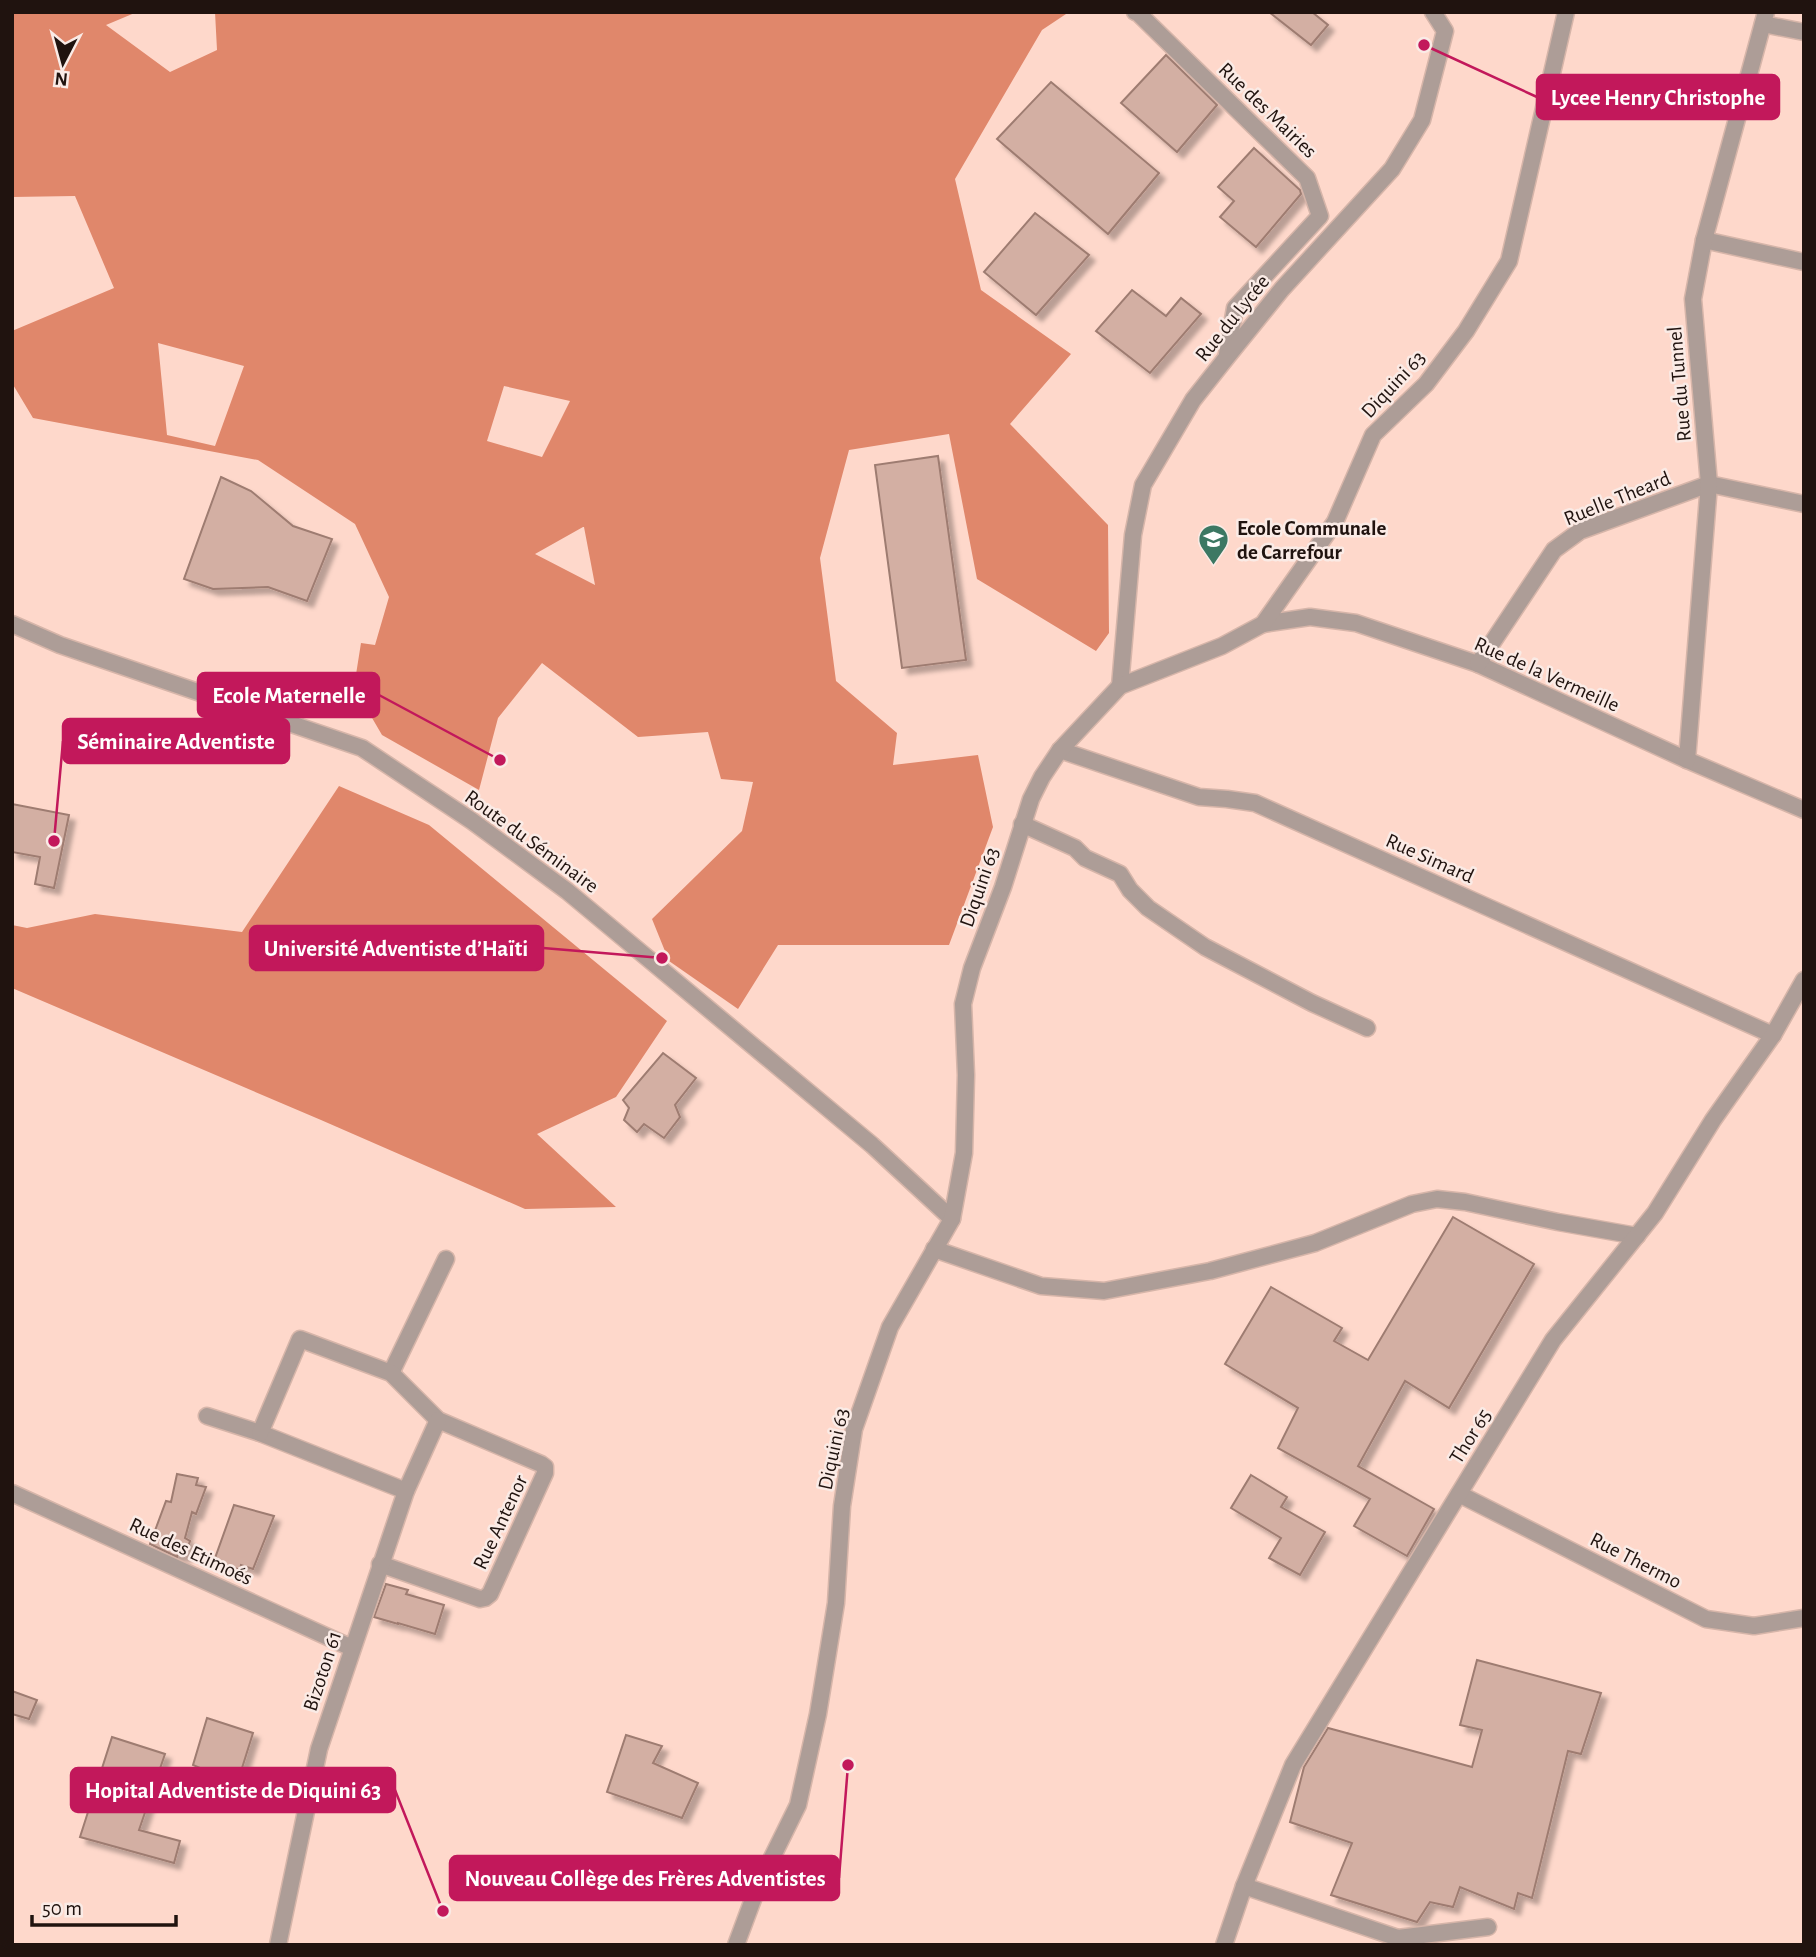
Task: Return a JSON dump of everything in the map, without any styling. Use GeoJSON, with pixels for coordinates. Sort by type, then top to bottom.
{"type":"FeatureCollection","features":[{"type":"Feature","properties":{"kind":"street","name":"Rue des Mairies"},"geometry":{"type":"LineString","coordinates":[[1135,12],[1307,178],[1320,216],[1235,308],[1227,357]]}},
{"type":"Feature","properties":{"kind":"street","name":"Rue du Lycée"},"geometry":{"type":"LineString","coordinates":[[1120,685],[1133,535],[1143,485],[1193,400],[1282,289],[1392,169],[1422,120],[1442,44],[1445,32],[1433,12]]}},
{"type":"Feature","properties":{"kind":"street","name":"Diquini 63"},"geometry":{"type":"LineString","coordinates":[[736,1945],[758,1886],[798,1805],[818,1713],[836,1603],[842,1506],[854,1430],[890,1327],[952,1219],[964,1153],[966,1075],[963,1004],[972,968],[1003,887],[1031,799],[1060,750],[1120,685],[1222,646],[1263,624],[1335,522],[1373,435],[1426,384],[1466,331],[1509,261],[1566,12]]}},
{"type":"Feature","properties":{"kind":"street"},"geometry":{"type":"LineString","coordinates":[[1765,18],[1804,32]]}},
{"type":"Feature","properties":{"kind":"street","name":"Rue du Tunnel"},"geometry":{"type":"LineString","coordinates":[[1687,761],[1709,484],[1693,299],[1704,240],[1765,18]]}},
{"type":"Feature","properties":{"kind":"street"},"geometry":{"type":"LineString","coordinates":[[1704,240],[1804,262]]}},
{"type":"Feature","properties":{"kind":"street"},"geometry":{"type":"LineString","coordinates":[[1709,484],[1804,504]]}},
{"type":"Feature","properties":{"kind":"street","name":"Ruelle Theard"},"geometry":{"type":"LineString","coordinates":[[1478,664],[1553,550],[1580,531],[1709,484]]}},
{"type":"Feature","properties":{"kind":"street","name":"Rue de la Vermeille"},"geometry":{"type":"LineString","coordinates":[[1263,624],[1310,617],[1356,623],[1478,664],[1687,761],[1804,810]]}},
{"type":"Feature","properties":{"kind":"street","name":"Route du Séminaire"},"geometry":{"type":"LineString","coordinates":[[12,624],[68,648],[362,748],[472,821],[567,891],[872,1145],[952,1219]]}},
{"type":"Feature","properties":{"kind":"street","name":"Rue Simard"},"geometry":{"type":"LineString","coordinates":[[1060,750],[1199,797],[1255,803],[1773,1035]]}},
{"type":"Feature","properties":{"kind":"street"},"geometry":{"type":"LineString","coordinates":[[1022,824],[1075,848],[1085,858],[1120,874],[1130,890],[1148,908],[1205,947],[1312,1003],[1367,1028]]}},
{"type":"Feature","properties":{"kind":"street","name":"Thor 65"},"geometry":{"type":"LineString","coordinates":[[1224,1945],[1244,1886],[1293,1765],[1553,1340],[1655,1213],[1713,1120],[1773,1035],[1804,981]]}},
{"type":"Feature","properties":{"kind":"street"},"geometry":{"type":"LineString","coordinates":[[934,1250],[1041,1286],[1104,1291],[1209,1271],[1315,1243],[1412,1204],[1437,1199],[1465,1202],[1637,1236]]}},
{"type":"Feature","properties":{"kind":"street"},"geometry":{"type":"LineString","coordinates":[[391,1373],[446,1259]]}},
{"type":"Feature","properties":{"kind":"street"},"geometry":{"type":"LineString","coordinates":[[260,1433],[300,1339],[391,1373],[438,1420]]}},
{"type":"Feature","properties":{"kind":"street"},"geometry":{"type":"LineString","coordinates":[[207,1416],[260,1433],[406,1491]]}},
{"type":"Feature","properties":{"kind":"street","name":"Bizoton 61"},"geometry":{"type":"LineString","coordinates":[[278,1945],[319,1749],[406,1491],[438,1420]]}},
{"type":"Feature","properties":{"kind":"street","name":"Rue Antenor"},"geometry":{"type":"LineString","coordinates":[[380,1564],[480,1599],[485,1598],[490,1594],[545,1473],[545,1467],[541,1464],[438,1420]]}},
{"type":"Feature","properties":{"kind":"street","name":"Rue des Etimoés"},"geometry":{"type":"LineString","coordinates":[[12,1493],[352,1648]]}},
{"type":"Feature","properties":{"kind":"street","name":"Rue Thermo"},"geometry":{"type":"LineString","coordinates":[[1459,1494],[1706,1619],[1754,1626],[1804,1618]]}},
{"type":"Feature","properties":{"kind":"street"},"geometry":{"type":"LineString","coordinates":[[1244,1886],[1398,1938],[1489,1927]]}},
{"type":"Feature","properties":{"kind":"shaded area"},"geometry":{"type":"Polygon","coordinates":[[[12,12],[137,12],[106,25],[170,72],[217,50],[215,12],[1069,12],[1042,30],[955,179],[981,290],[1071,354],[1010,424],[1108,525],[1109,633],[1096,651],[977,579],[949,434],[849,450],[820,558],[836,681],[897,733],[893,765],[978,755],[993,827],[949,945],[778,945],[738,1009],[669,961],[652,919],[742,831],[753,782],[721,779],[708,732],[638,737],[542,663],[498,718],[479,790],[382,735],[354,687],[361,643],[375,645],[389,597],[355,524],[258,460],[33,418],[12,383],[12,331],[114,288],[75,196],[12,197],[12,12]],[[158,343],[167,435],[215,446],[244,366],[158,343]],[[504,386],[487,441],[542,457],[570,401],[504,386]],[[584,527],[535,554],[595,585],[584,527]]]}},
{"type":"Feature","properties":{"kind":"shaded area"},"geometry":{"type":"Polygon","coordinates":[[[339,786],[429,825],[667,1021],[616,1097],[537,1134],[616,1207],[525,1209],[12,988],[12,925],[27,928],[95,914],[242,932],[339,786]]]}},
{"type":"Feature","properties":{"kind":"building"},"geometry":{"type":"Polygon","coordinates":[[[1269,12],[1312,12],[1328,25],[1311,45],[1269,12]]]}},
{"type":"Feature","properties":{"kind":"building"},"geometry":{"type":"Polygon","coordinates":[[[1166,55],[1217,105],[1177,152],[1121,103],[1166,55]]]}},
{"type":"Feature","properties":{"kind":"building"},"geometry":{"type":"Polygon","coordinates":[[[1051,82],[1159,173],[1108,234],[997,139],[1051,82]]]}},
{"type":"Feature","properties":{"kind":"building"},"geometry":{"type":"Polygon","coordinates":[[[1254,148],[1300,190],[1301,194],[1256,247],[1220,217],[1234,201],[1218,187],[1254,148]]]}},
{"type":"Feature","properties":{"kind":"building"},"geometry":{"type":"Polygon","coordinates":[[[1035,213],[1089,255],[1036,315],[984,272],[1035,213]]]}},
{"type":"Feature","properties":{"kind":"building"},"geometry":{"type":"Polygon","coordinates":[[[1132,290],[1166,316],[1181,298],[1201,314],[1150,373],[1096,331],[1132,290]]]}},
{"type":"Feature","properties":{"kind":"building"},"geometry":{"type":"Polygon","coordinates":[[[938,456],[966,660],[902,668],[875,465],[938,456]]]}},
{"type":"Feature","properties":{"kind":"building"},"geometry":{"type":"Polygon","coordinates":[[[221,477],[251,491],[293,526],[332,539],[307,601],[268,587],[213,589],[184,579],[221,477]]]}},
{"type":"Feature","properties":{"kind":"building"},"geometry":{"type":"Polygon","coordinates":[[[12,804],[69,815],[54,888],[35,884],[40,857],[12,852],[12,804]]]}},
{"type":"Feature","properties":{"kind":"building"},"geometry":{"type":"Polygon","coordinates":[[[663,1053],[696,1078],[675,1105],[680,1117],[664,1138],[644,1124],[637,1132],[624,1120],[629,1108],[623,1100],[663,1053]]]}},
{"type":"Feature","properties":{"kind":"building"},"geometry":{"type":"Polygon","coordinates":[[[1453,1217],[1534,1264],[1449,1408],[1405,1381],[1358,1466],[1434,1509],[1407,1556],[1354,1526],[1370,1499],[1278,1448],[1298,1408],[1225,1364],[1271,1287],[1342,1328],[1334,1341],[1368,1360],[1453,1217]]]}},
{"type":"Feature","properties":{"kind":"building"},"geometry":{"type":"Polygon","coordinates":[[[177,1474],[198,1478],[196,1485],[206,1487],[196,1514],[192,1512],[185,1538],[190,1541],[185,1556],[178,1554],[177,1557],[150,1544],[166,1501],[171,1502],[177,1474]]]}},
{"type":"Feature","properties":{"kind":"building"},"geometry":{"type":"Polygon","coordinates":[[[1251,1475],[1287,1497],[1281,1507],[1325,1532],[1300,1575],[1269,1558],[1281,1538],[1231,1508],[1251,1475]]]}},
{"type":"Feature","properties":{"kind":"building"},"geometry":{"type":"Polygon","coordinates":[[[234,1505],[274,1516],[253,1569],[241,1565],[240,1570],[214,1561],[234,1505]]]}},
{"type":"Feature","properties":{"kind":"building"},"geometry":{"type":"Polygon","coordinates":[[[386,1584],[408,1590],[406,1594],[444,1605],[435,1634],[374,1617],[386,1584]]]}},
{"type":"Feature","properties":{"kind":"building"},"geometry":{"type":"Polygon","coordinates":[[[1477,1660],[1601,1693],[1581,1754],[1568,1751],[1532,1898],[1518,1893],[1514,1909],[1460,1887],[1453,1907],[1430,1902],[1417,1922],[1331,1895],[1352,1843],[1290,1822],[1304,1767],[1328,1728],[1472,1767],[1482,1730],[1460,1725],[1477,1660]]]}},
{"type":"Feature","properties":{"kind":"building"},"geometry":{"type":"Polygon","coordinates":[[[12,1691],[37,1700],[29,1719],[12,1714],[12,1691]]]}},
{"type":"Feature","properties":{"kind":"building"},"geometry":{"type":"Polygon","coordinates":[[[207,1718],[253,1733],[237,1784],[193,1765],[207,1718]]]}},
{"type":"Feature","properties":{"kind":"building"},"geometry":{"type":"Polygon","coordinates":[[[626,1735],[662,1746],[653,1763],[698,1783],[682,1818],[607,1792],[626,1735]]]}},
{"type":"Feature","properties":{"kind":"building"},"geometry":{"type":"Polygon","coordinates":[[[112,1737],[165,1754],[139,1830],[180,1841],[174,1863],[80,1837],[112,1737]]]}},
{"type":"Feature","properties":{"kind":"place","name":"Lycee Henry Christophe"},"geometry":{"type":"Point","coordinates":[1424,45]}},
{"type":"Feature","properties":{"kind":"place","name":"Ecole Communale de Carrefour"},"geometry":{"type":"Point","coordinates":[1214,567]}},
{"type":"Feature","properties":{"kind":"place","name":"Ecole Maternelle"},"geometry":{"type":"Point","coordinates":[500,760]}},
{"type":"Feature","properties":{"kind":"place","name":"Séminaire Adventiste"},"geometry":{"type":"Point","coordinates":[54,841]}},
{"type":"Feature","properties":{"kind":"place","name":"Université Adventiste d’Haïti"},"geometry":{"type":"Point","coordinates":[662,958]}},
{"type":"Feature","properties":{"kind":"place","name":"Nouveau Collège des Frères Adventistes"},"geometry":{"type":"Point","coordinates":[848,1765]}},
{"type":"Feature","properties":{"kind":"place","name":"Hopital Adventiste de Diquini 63"},"geometry":{"type":"Point","coordinates":[443,1911]}}]}
